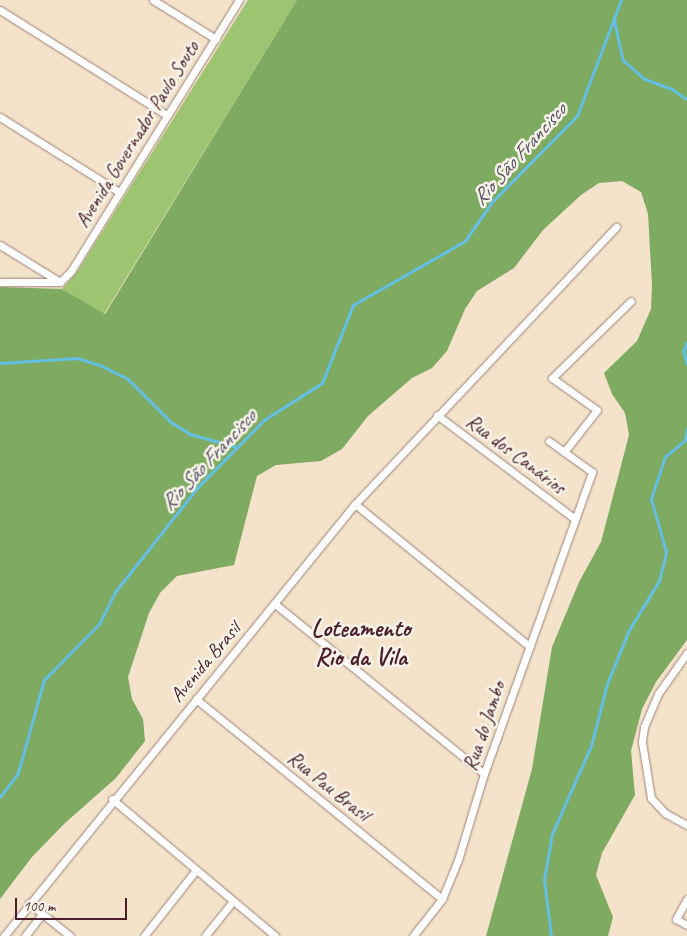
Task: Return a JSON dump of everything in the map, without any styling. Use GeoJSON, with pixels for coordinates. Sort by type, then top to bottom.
{"type":"FeatureCollection","features":[{"type":"Feature","properties":{"kind":"street"},"geometry":{"type":"LineString","coordinates":[[153,0],[216,39]]}},
{"type":"Feature","properties":{"kind":"street","name":"Avenida Governador Paulo Souto"},"geometry":{"type":"LineString","coordinates":[[60,282],[71,271],[239,0]]}},
{"type":"Feature","properties":{"kind":"street"},"geometry":{"type":"LineString","coordinates":[[0,10],[167,115]]}},
{"type":"Feature","properties":{"kind":"street"},"geometry":{"type":"LineString","coordinates":[[0,117],[119,192]]}},
{"type":"Feature","properties":{"kind":"street","name":"Avenida Brasil"},"geometry":{"type":"LineString","coordinates":[[4,936],[112,799],[275,604],[355,504],[616,227]]}},
{"type":"Feature","properties":{"kind":"street"},"geometry":{"type":"LineString","coordinates":[[0,245],[60,282]]}},
{"type":"Feature","properties":{"kind":"street"},"geometry":{"type":"LineString","coordinates":[[0,282],[60,282]]}},
{"type":"Feature","properties":{"kind":"street"},"geometry":{"type":"LineString","coordinates":[[549,441],[564,452],[597,410],[552,378],[631,301]]}},
{"type":"Feature","properties":{"kind":"street","name":"Rua dos Canários"},"geometry":{"type":"LineString","coordinates":[[437,415],[575,519]]}},
{"type":"Feature","properties":{"kind":"street","name":"Rua do Jambo"},"geometry":{"type":"LineString","coordinates":[[413,936],[442,899],[458,860],[484,774],[592,472],[564,452]]}},
{"type":"Feature","properties":{"kind":"street"},"geometry":{"type":"LineString","coordinates":[[355,504],[529,646]]}},
{"type":"Feature","properties":{"kind":"street"},"geometry":{"type":"LineString","coordinates":[[275,604],[484,774]]}},
{"type":"Feature","properties":{"kind":"street"},"geometry":{"type":"LineString","coordinates":[[687,653],[658,694],[644,727],[642,742],[651,798],[665,813],[687,825]]}},
{"type":"Feature","properties":{"kind":"street","name":"Rua Pau Brasil"},"geometry":{"type":"LineString","coordinates":[[196,698],[442,899]]}},
{"type":"Feature","properties":{"kind":"street"},"geometry":{"type":"LineString","coordinates":[[112,799],[275,936]]}},
{"type":"Feature","properties":{"kind":"street"},"geometry":{"type":"LineString","coordinates":[[144,936],[196,870]]}},
{"type":"Feature","properties":{"kind":"street"},"geometry":{"type":"LineString","coordinates":[[687,898],[676,919],[687,925]]}},
{"type":"Feature","properties":{"kind":"street"},"geometry":{"type":"LineString","coordinates":[[205,936],[233,901]]}},
{"type":"Feature","properties":{"kind":"street"},"geometry":{"type":"LineString","coordinates":[[29,903],[70,936]]}},
{"type":"Feature","properties":{"kind":"street"},"geometry":{"type":"LineString","coordinates":[[25,936],[42,914]]}},
{"type":"Feature","properties":{"kind":"street"},"geometry":{"type":"LineString","coordinates":[[262,936],[267,930]]}},
{"type":"Feature","properties":{"kind":"green space"},"geometry":{"type":"Polygon","coordinates":[[[248,0],[297,0],[104,314],[62,289],[77,272],[248,0]]]}},
{"type":"Feature","properties":{"kind":"green space"},"geometry":{"type":"Polygon","coordinates":[[[297,0],[687,0],[687,640],[656,682],[642,709],[631,751],[635,795],[602,853],[596,875],[613,917],[608,936],[486,936],[532,769],[552,647],[579,582],[601,542],[629,435],[625,413],[612,394],[604,373],[637,341],[651,309],[652,285],[648,214],[641,192],[622,181],[599,183],[581,195],[543,230],[514,268],[477,291],[465,309],[447,351],[432,368],[412,378],[368,416],[342,449],[321,461],[276,465],[257,476],[234,565],[177,576],[160,593],[149,613],[128,677],[132,699],[143,719],[145,741],[116,778],[65,823],[32,857],[0,899],[0,287],[62,289],[105,314],[297,0]]]}},
{"type":"Feature","properties":{"kind":"waterway","name":"Rio São Francisco"},"geometry":{"type":"LineString","coordinates":[[0,797],[18,773],[44,680],[99,624],[115,592],[198,487],[264,420],[322,383],[353,305],[465,241],[492,202],[577,116],[621,0]]}},
{"type":"Feature","properties":{"kind":"waterway"},"geometry":{"type":"LineString","coordinates":[[614,18],[623,60],[645,79],[672,89],[687,99]]}},
{"type":"Feature","properties":{"kind":"waterway"},"geometry":{"type":"LineString","coordinates":[[687,343],[684,351],[687,364]]}},
{"type":"Feature","properties":{"kind":"waterway"},"geometry":{"type":"LineString","coordinates":[[0,363],[77,358],[100,365],[127,378],[171,422],[190,434],[237,447]]}},
{"type":"Feature","properties":{"kind":"waterway"},"geometry":{"type":"LineString","coordinates":[[551,936],[544,880],[552,834],[591,746],[607,684],[629,630],[659,581],[666,552],[651,499],[665,457],[685,440],[687,429]]}},
{"type":"Feature","properties":{"kind":"district","name":"Loteamento Rio da Vila"},"geometry":{"type":"Point","coordinates":[361,644]}}]}
